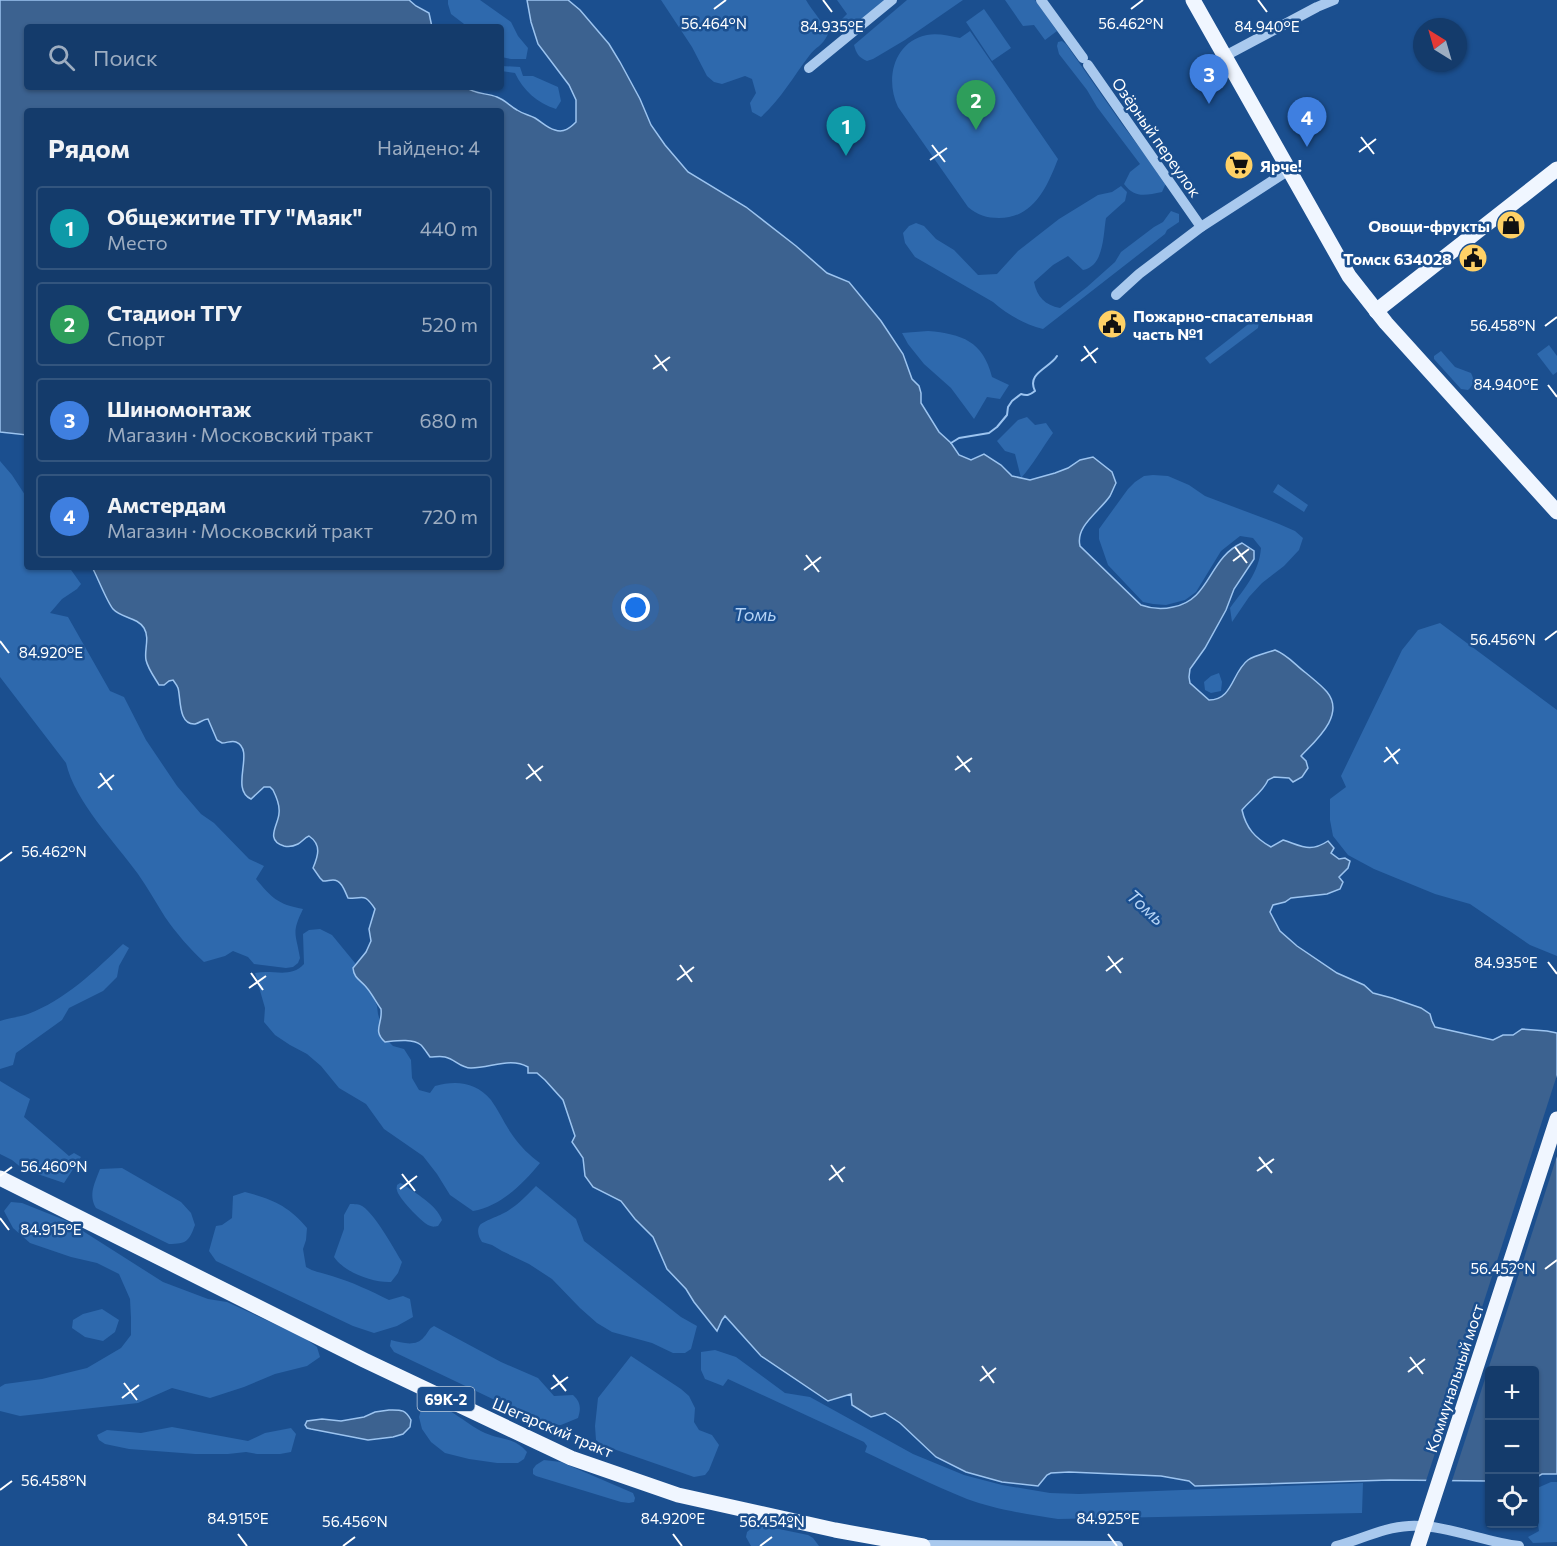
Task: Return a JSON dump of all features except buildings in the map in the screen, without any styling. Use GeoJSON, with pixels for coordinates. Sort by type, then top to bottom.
{"type":"FeatureCollection","features":[{"type":"Feature","properties":{"kind":"main road"},"geometry":{"type":"LineString","coordinates":[[1193,0],[1345,270],[1376,311],[1557,513]]}},
{"type":"Feature","properties":{"kind":"main road"},"geometry":{"type":"LineString","coordinates":[[1376,311],[1557,169]]}},
{"type":"Feature","properties":{"kind":"main road","name":"Коммунальный мост"},"geometry":{"type":"LineString","coordinates":[[1418,1546],[1557,1119]]}},
{"type":"Feature","properties":{"kind":"main road","name":"Шегарский тракт"},"geometry":{"type":"LineString","coordinates":[[0,1178],[364,1360],[570,1458],[678,1495],[835,1530],[921,1545]]}},
{"type":"Feature","properties":{"kind":"street"},"geometry":{"type":"LineString","coordinates":[[809,68],[892,0]]}},
{"type":"Feature","properties":{"kind":"street","name":"Озёрный переулок"},"geometry":{"type":"LineString","coordinates":[[1041,0],[1201,227]]}},
{"type":"Feature","properties":{"kind":"street"},"geometry":{"type":"LineString","coordinates":[[1225,56],[1334,0]]}},
{"type":"Feature","properties":{"kind":"street"},"geometry":{"type":"LineString","coordinates":[[1116,295],[1139,274],[1201,227],[1289,170]]}},
{"type":"Feature","properties":{"kind":"street"},"geometry":{"type":"LineString","coordinates":[[1336,1546],[1387,1529],[1410,1526],[1426,1526],[1520,1546]]}},
{"type":"Feature","properties":{"kind":"street"},"geometry":{"type":"LineString","coordinates":[[921,1545],[1118,1546]]}},
{"type":"Feature","properties":{"kind":"shaded area"},"geometry":{"type":"Polygon","coordinates":[[[448,0],[480,0],[511,22],[518,36],[528,48],[526,59],[504,58],[504,24],[464,24],[451,14],[448,0]]]}},
{"type":"Feature","properties":{"kind":"shaded area"},"geometry":{"type":"Polygon","coordinates":[[[661,0],[806,0],[828,34],[761,117],[752,112],[750,103],[756,93],[752,79],[745,76],[722,84],[714,82],[707,76],[692,47],[661,0]]]}},
{"type":"Feature","properties":{"kind":"shaded area"},"geometry":{"type":"Polygon","coordinates":[[[837,0],[889,0],[843,33],[839,22],[847,14],[837,0]]]}},
{"type":"Feature","properties":{"kind":"shaded area"},"geometry":{"type":"Polygon","coordinates":[[[907,0],[963,0],[873,59],[867,61],[862,58],[854,45],[907,0]]]}},
{"type":"Feature","properties":{"kind":"shaded area"},"geometry":{"type":"Polygon","coordinates":[[[1005,0],[1035,0],[1057,31],[1045,40],[1034,25],[1023,26],[1005,0]]]}},
{"type":"Feature","properties":{"kind":"shaded area"},"geometry":{"type":"Polygon","coordinates":[[[984,9],[1011,48],[992,61],[966,22],[984,9]]]}},
{"type":"Feature","properties":{"kind":"shaded area"},"geometry":{"type":"Polygon","coordinates":[[[970,31],[1058,159],[1038,199],[1021,213],[1011,217],[986,217],[968,207],[898,107],[894,96],[892,74],[899,54],[906,45],[927,35],[960,38],[970,31]]]}},
{"type":"Feature","properties":{"kind":"shaded area"},"geometry":{"type":"Polygon","coordinates":[[[1062,41],[1166,183],[1162,192],[1137,194],[1124,184],[1130,172],[1140,164],[1059,54],[1057,46],[1058,42],[1062,41]]]}},
{"type":"Feature","properties":{"kind":"shaded area"},"geometry":{"type":"Polygon","coordinates":[[[504,66],[520,67],[523,76],[533,76],[558,87],[561,101],[556,109],[526,90],[515,73],[504,71],[504,66]]]}},
{"type":"Feature","properties":{"kind":"shaded area"},"geometry":{"type":"Polygon","coordinates":[[[1121,186],[1127,192],[1125,201],[1106,218],[1103,241],[1095,263],[1083,270],[1068,256],[1053,265],[1034,282],[1037,292],[1050,305],[1060,308],[1115,262],[1121,252],[1163,222],[1171,211],[1179,214],[1179,222],[1043,329],[1004,311],[993,302],[915,257],[905,243],[903,233],[909,226],[916,223],[924,226],[936,239],[954,250],[978,275],[997,274],[1018,251],[1059,219],[1098,195],[1112,192],[1121,186]]]}},
{"type":"Feature","properties":{"kind":"shaded area"},"geometry":{"type":"Polygon","coordinates":[[[1260,315],[1258,328],[1210,364],[1205,358],[1260,315]]]}},
{"type":"Feature","properties":{"kind":"shaded area"},"geometry":{"type":"Polygon","coordinates":[[[928,331],[961,337],[977,347],[992,377],[1009,385],[1000,399],[987,397],[974,419],[951,388],[924,364],[902,333],[928,331]]]}},
{"type":"Feature","properties":{"kind":"shaded area"},"geometry":{"type":"Polygon","coordinates":[[[1549,345],[1557,356],[1557,372],[1553,375],[1537,354],[1549,345]]]}},
{"type":"Feature","properties":{"kind":"shaded area"},"geometry":{"type":"Polygon","coordinates":[[[1441,351],[1455,367],[1471,373],[1473,382],[1468,390],[1461,389],[1434,359],[1434,356],[1441,351]]]}},
{"type":"Feature","properties":{"kind":"shaded area"},"geometry":{"type":"Polygon","coordinates":[[[1027,417],[1035,425],[1046,423],[1053,433],[1021,478],[1015,454],[1005,451],[997,441],[1018,420],[1027,417]]]}},
{"type":"Feature","properties":{"kind":"shaded area"},"geometry":{"type":"Polygon","coordinates":[[[0,461],[24,493],[24,570],[71,570],[81,584],[62,599],[50,613],[68,617],[110,691],[124,697],[146,740],[177,786],[201,814],[214,823],[249,859],[264,866],[256,879],[271,896],[287,905],[303,909],[296,929],[300,958],[298,963],[286,968],[254,964],[248,957],[233,951],[225,956],[204,962],[169,923],[138,874],[87,807],[71,778],[66,763],[0,677],[0,461]]]}},
{"type":"Feature","properties":{"kind":"shaded area"},"geometry":{"type":"Polygon","coordinates":[[[1144,476],[1168,476],[1189,485],[1205,496],[1295,531],[1303,538],[1299,550],[1284,566],[1262,583],[1232,622],[1230,608],[1250,580],[1260,557],[1261,548],[1253,538],[1240,536],[1221,551],[1196,592],[1185,600],[1166,605],[1143,602],[1108,565],[1099,539],[1099,529],[1135,482],[1144,476]]]}},
{"type":"Feature","properties":{"kind":"shaded area"},"geometry":{"type":"Polygon","coordinates":[[[1278,484],[1308,505],[1304,512],[1273,492],[1278,484]]]}},
{"type":"Feature","properties":{"kind":"shaded area"},"geometry":{"type":"Polygon","coordinates":[[[1440,623],[1557,710],[1557,956],[1530,945],[1470,904],[1435,894],[1374,869],[1348,855],[1333,836],[1330,799],[1346,787],[1341,776],[1402,650],[1418,630],[1440,623]]]}},
{"type":"Feature","properties":{"kind":"shaded area"},"geometry":{"type":"Polygon","coordinates":[[[1219,673],[1222,682],[1221,691],[1211,693],[1205,690],[1204,682],[1219,673]]]}},
{"type":"Feature","properties":{"kind":"shaded area"},"geometry":{"type":"Polygon","coordinates":[[[320,929],[332,935],[355,963],[359,977],[368,984],[377,1006],[385,1038],[393,1046],[404,1049],[411,1060],[412,1078],[419,1090],[430,1093],[435,1086],[450,1083],[465,1084],[479,1089],[491,1100],[519,1144],[540,1163],[511,1193],[493,1204],[473,1211],[450,1195],[423,1156],[384,1129],[366,1104],[339,1088],[321,1066],[307,1054],[275,1035],[264,1022],[265,1008],[255,973],[287,972],[299,969],[304,964],[303,934],[309,930],[320,929]]]}},
{"type":"Feature","properties":{"kind":"shaded area"},"geometry":{"type":"Polygon","coordinates":[[[123,944],[129,948],[119,966],[117,977],[103,991],[69,1008],[62,1020],[16,1053],[13,1065],[0,1069],[0,1021],[28,1014],[55,1001],[123,944]]]}},
{"type":"Feature","properties":{"kind":"shaded area"},"geometry":{"type":"Polygon","coordinates":[[[0,1081],[30,1099],[24,1117],[69,1156],[74,1153],[81,1157],[64,1183],[23,1169],[0,1154],[0,1081]]]}},
{"type":"Feature","properties":{"kind":"shaded area"},"geometry":{"type":"Polygon","coordinates":[[[122,1168],[181,1202],[191,1213],[195,1225],[186,1240],[169,1244],[96,1208],[92,1193],[100,1169],[122,1168]]]}},
{"type":"Feature","properties":{"kind":"shaded area"},"geometry":{"type":"Polygon","coordinates":[[[400,1183],[435,1209],[442,1220],[438,1226],[428,1225],[405,1204],[398,1194],[397,1185],[400,1183]]]}},
{"type":"Feature","properties":{"kind":"shaded area"},"geometry":{"type":"Polygon","coordinates":[[[536,1186],[576,1219],[584,1241],[681,1317],[697,1326],[691,1349],[685,1353],[673,1353],[652,1343],[612,1332],[580,1308],[552,1279],[529,1264],[482,1242],[478,1232],[480,1225],[510,1209],[536,1186]]]}},
{"type":"Feature","properties":{"kind":"shaded area"},"geometry":{"type":"Polygon","coordinates":[[[245,1192],[279,1204],[294,1214],[307,1228],[303,1249],[306,1267],[339,1278],[389,1300],[403,1296],[410,1299],[413,1317],[397,1326],[374,1333],[353,1326],[216,1261],[209,1251],[216,1226],[232,1218],[233,1196],[245,1192]]]}},
{"type":"Feature","properties":{"kind":"shaded area"},"geometry":{"type":"Polygon","coordinates":[[[11,1202],[22,1203],[67,1221],[163,1282],[208,1299],[227,1302],[303,1337],[317,1347],[320,1357],[307,1366],[275,1374],[210,1398],[172,1388],[138,1403],[20,1416],[0,1411],[0,1387],[5,1384],[42,1379],[87,1368],[121,1348],[131,1335],[130,1299],[119,1274],[97,1263],[30,1243],[13,1228],[4,1211],[11,1202]]]}},
{"type":"Feature","properties":{"kind":"shaded area"},"geometry":{"type":"Polygon","coordinates":[[[350,1204],[359,1205],[371,1214],[402,1262],[391,1282],[376,1281],[360,1276],[334,1257],[344,1229],[344,1215],[350,1204]]]}},
{"type":"Feature","properties":{"kind":"shaded area"},"geometry":{"type":"Polygon","coordinates":[[[102,1309],[119,1320],[115,1332],[103,1341],[85,1337],[72,1328],[73,1320],[83,1314],[102,1309]]]}},
{"type":"Feature","properties":{"kind":"shaded area"},"geometry":{"type":"Polygon","coordinates":[[[434,1326],[501,1362],[538,1378],[554,1396],[573,1395],[580,1406],[578,1418],[561,1425],[547,1425],[394,1352],[390,1346],[391,1340],[417,1342],[434,1326]]]}},
{"type":"Feature","properties":{"kind":"shaded area"},"geometry":{"type":"Polygon","coordinates":[[[715,1350],[736,1357],[785,1393],[810,1397],[913,1454],[964,1475],[1002,1485],[1050,1493],[1079,1494],[1363,1483],[1362,1513],[1058,1519],[989,1506],[954,1494],[865,1452],[867,1446],[864,1442],[728,1379],[723,1386],[705,1379],[701,1370],[701,1352],[715,1350]]]}},
{"type":"Feature","properties":{"kind":"shaded area"},"geometry":{"type":"Polygon","coordinates":[[[631,1356],[689,1396],[695,1408],[694,1422],[699,1430],[712,1435],[719,1445],[705,1475],[694,1477],[602,1445],[596,1440],[598,1398],[631,1356]]]}},
{"type":"Feature","properties":{"kind":"shaded area"},"geometry":{"type":"Polygon","coordinates":[[[423,1403],[440,1406],[485,1433],[517,1444],[527,1452],[524,1459],[518,1463],[497,1463],[445,1453],[431,1442],[422,1429],[419,1417],[423,1403]]]}},
{"type":"Feature","properties":{"kind":"shaded area"},"geometry":{"type":"Polygon","coordinates":[[[172,1427],[248,1441],[265,1433],[291,1428],[296,1434],[291,1452],[280,1454],[246,1452],[195,1454],[129,1449],[105,1444],[99,1440],[97,1435],[107,1430],[141,1433],[172,1427]]]}},
{"type":"Feature","properties":{"kind":"shaded area"},"geometry":{"type":"Polygon","coordinates":[[[544,1460],[561,1462],[633,1493],[634,1502],[621,1502],[536,1476],[533,1474],[533,1469],[544,1460]]]}},
{"type":"Feature","properties":{"kind":"shaded area"},"geometry":{"type":"Polygon","coordinates":[[[1557,1482],[1557,1542],[1533,1543],[1528,1537],[1539,1531],[1539,1487],[1557,1482]]]}},
{"type":"Feature","properties":{"kind":"shaded area"},"geometry":{"type":"Polygon","coordinates":[[[759,1525],[808,1535],[819,1546],[751,1546],[746,1537],[747,1532],[759,1525]]]}},
{"type":"Feature","properties":{"kind":"water","name":"Томь"},"geometry":{"type":"Polygon","coordinates":[[[0,0],[409,0],[429,13],[431,24],[24,24],[24,90],[470,90],[500,98],[549,128],[561,131],[576,122],[576,100],[569,85],[538,44],[527,0],[568,0],[580,10],[609,44],[640,99],[651,125],[688,172],[746,207],[827,273],[849,282],[881,321],[903,354],[912,379],[919,386],[921,403],[939,432],[951,443],[959,455],[971,460],[984,454],[1001,465],[1012,476],[1030,480],[1055,473],[1080,460],[1093,457],[1112,472],[1116,483],[1106,502],[1089,519],[1081,532],[1080,546],[1141,605],[1161,609],[1185,603],[1203,588],[1222,558],[1231,550],[1242,543],[1254,551],[1254,559],[1234,589],[1226,610],[1205,648],[1190,669],[1190,683],[1209,700],[1217,699],[1228,691],[1248,660],[1275,650],[1288,657],[1327,692],[1332,701],[1331,718],[1320,735],[1301,756],[1308,768],[1302,777],[1293,782],[1289,778],[1274,777],[1268,780],[1260,792],[1242,810],[1252,832],[1271,847],[1283,840],[1311,848],[1328,841],[1334,848],[1331,853],[1339,859],[1345,858],[1350,861],[1348,868],[1339,877],[1343,882],[1340,889],[1327,894],[1291,898],[1273,905],[1270,912],[1280,931],[1297,946],[1337,973],[1364,985],[1373,993],[1421,1008],[1430,1014],[1435,1027],[1493,1040],[1503,1035],[1513,1035],[1522,1029],[1557,1033],[1557,1474],[1539,1476],[1539,1366],[1485,1366],[1485,1481],[1390,1480],[1195,1486],[1189,1481],[1161,1476],[1069,1472],[1051,1473],[1038,1486],[1002,1482],[966,1472],[936,1457],[900,1423],[885,1413],[871,1417],[852,1405],[851,1394],[828,1401],[761,1356],[725,1316],[717,1331],[686,1289],[667,1269],[653,1237],[621,1201],[593,1187],[585,1176],[583,1158],[572,1142],[575,1136],[563,1100],[537,1073],[528,1073],[528,1067],[514,1063],[467,1068],[445,1057],[430,1057],[421,1045],[413,1041],[385,1042],[381,1038],[379,1030],[381,1009],[369,990],[356,977],[353,968],[366,952],[371,941],[369,929],[375,909],[365,898],[348,898],[339,882],[323,881],[320,878],[313,868],[317,855],[316,843],[309,836],[291,846],[284,846],[275,840],[274,831],[279,810],[273,790],[270,787],[264,787],[251,799],[245,794],[242,787],[244,753],[241,746],[234,741],[222,743],[217,740],[208,719],[195,724],[186,720],[181,710],[176,684],[173,680],[159,685],[148,667],[147,636],[144,628],[141,624],[113,609],[93,570],[504,570],[504,108],[24,108],[24,435],[0,432],[0,0]]]}},
{"type":"Feature","properties":{"kind":"water"},"geometry":{"type":"Polygon","coordinates":[[[389,1410],[402,1411],[411,1420],[410,1427],[403,1434],[368,1440],[311,1429],[305,1425],[307,1421],[322,1419],[341,1421],[389,1410]]]}},
{"type":"Feature","properties":{"kind":"pier"},"geometry":{"type":"Polygon","coordinates":[[[1557,1075],[1557,1156],[1489,1366],[1485,1366],[1485,1379],[1451,1484],[1425,1484],[1557,1075]]]}},
{"type":"Feature","properties":{"kind":"waterway"},"geometry":{"type":"LineString","coordinates":[[951,443],[959,438],[989,433],[997,427],[1007,415],[1012,401],[1021,394],[1028,395],[1035,391],[1033,385],[1036,375],[1057,356]]}},
{"type":"Feature","properties":{"kind":"place","name":"Шиномонтаж"},"geometry":{"type":"Point","coordinates":[1209,104]}},
{"type":"Feature","properties":{"kind":"place","name":"Стадион ТГУ"},"geometry":{"type":"Point","coordinates":[976,130]}},
{"type":"Feature","properties":{"kind":"place","name":"Амстердам"},"geometry":{"type":"Point","coordinates":[1307,147]}},
{"type":"Feature","properties":{"kind":"place","name":"Общежитие ТГУ \"Маяк\""},"geometry":{"type":"Point","coordinates":[846,156]}},
{"type":"Feature","properties":{"kind":"place","name":"Ярче!"},"geometry":{"type":"Point","coordinates":[1239,165]}},
{"type":"Feature","properties":{"kind":"place","name":"Овощи-фрукты"},"geometry":{"type":"Point","coordinates":[1511,225]}},
{"type":"Feature","properties":{"kind":"place","name":"Томск 634028"},"geometry":{"type":"Point","coordinates":[1473,258]}},
{"type":"Feature","properties":{"kind":"place","name":"Пожарно-спасательная часть №1"},"geometry":{"type":"Point","coordinates":[1112,324]}}]}
